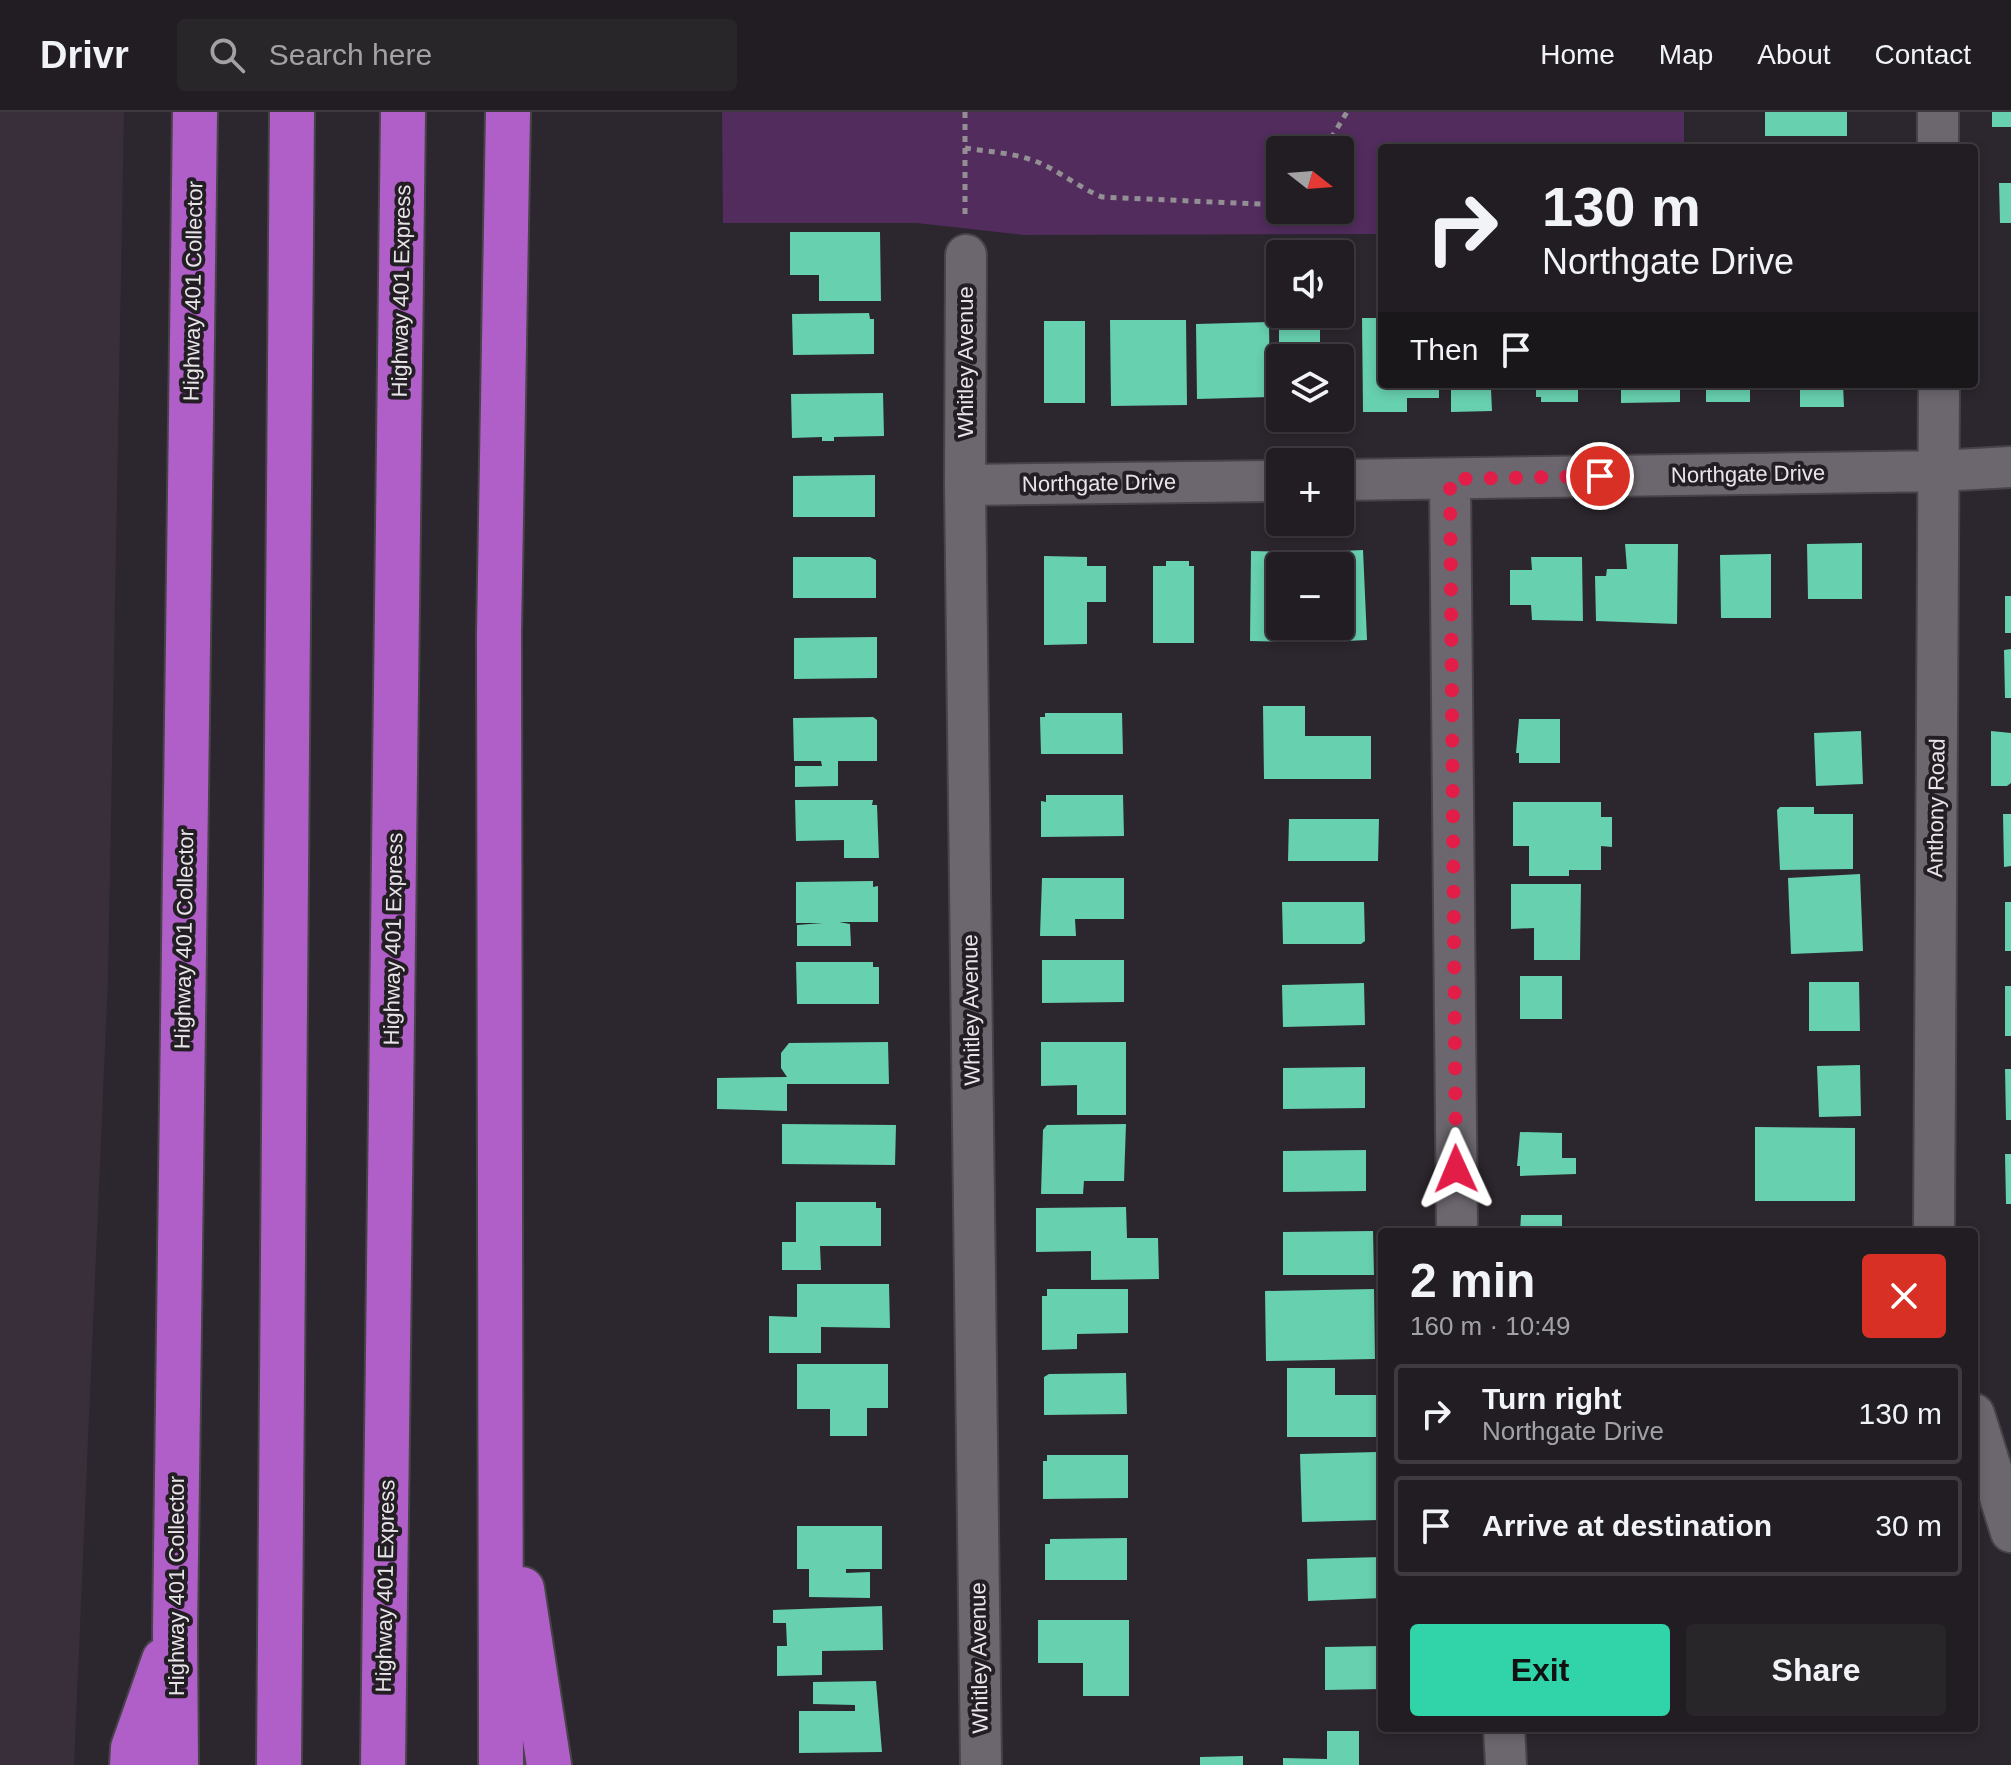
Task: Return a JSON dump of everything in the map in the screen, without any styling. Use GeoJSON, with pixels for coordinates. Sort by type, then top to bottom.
{"type":"FeatureCollection","features":[{"type":"Feature","properties":{"kind":"highway","name":"Highway 401 Collector"},"geometry":{"type":"LineString","coordinates":[[176,1765],[175,1631],[195,112]]}},
{"type":"Feature","properties":{"kind":"highway"},"geometry":{"type":"LineString","coordinates":[[279,1765],[292,112]]}},
{"type":"Feature","properties":{"kind":"highway","name":"Highway 401 Express"},"geometry":{"type":"LineString","coordinates":[[383,1765],[403,112]]}},
{"type":"Feature","properties":{"kind":"highway"},"geometry":{"type":"LineString","coordinates":[[501,1765],[499,634],[508,112]]}},
{"type":"Feature","properties":{"kind":"highway"},"geometry":{"type":"LineString","coordinates":[[500,1445],[549,1765]]}},
{"type":"Feature","properties":{"kind":"highway"},"geometry":{"type":"LineString","coordinates":[[132,1765],[133,1748],[175,1631]]}},
{"type":"Feature","properties":{"kind":"street"},"geometry":{"type":"LineString","coordinates":[[1938,112],[1938,144]]}},
{"type":"Feature","properties":{"kind":"street","name":"Whitley Avenue"},"geometry":{"type":"LineString","coordinates":[[966,255],[965,485],[981,1765]]}},
{"type":"Feature","properties":{"kind":"street","name":"Anthony Road"},"geometry":{"type":"LineString","coordinates":[[1934,1228],[1939,388]]}},
{"type":"Feature","properties":{"kind":"street","name":"Northgate Drive"},"geometry":{"type":"LineString","coordinates":[[1354,480],[1939,471],[2011,467]]}},
{"type":"Feature","properties":{"kind":"street"},"geometry":{"type":"LineString","coordinates":[[1450,479],[1457,1228]]}},
{"type":"Feature","properties":{"kind":"street","name":"Northgate Drive"},"geometry":{"type":"LineString","coordinates":[[965,485],[1266,481]]}},
{"type":"Feature","properties":{"kind":"street"},"geometry":{"type":"LineString","coordinates":[[1978,1427],[2011,1532]]}},
{"type":"Feature","properties":{"kind":"street"},"geometry":{"type":"LineString","coordinates":[[1504,1732],[1506,1765]]}},
{"type":"Feature","properties":{"kind":"path"},"geometry":{"type":"LineString","coordinates":[[965,112],[966,255]]}},
{"type":"Feature","properties":{"kind":"path"},"geometry":{"type":"LineString","coordinates":[[1332,136],[1347,112]]}},
{"type":"Feature","properties":{"kind":"path"},"geometry":{"type":"LineString","coordinates":[[965,148],[1013,155],[1041,164],[1080,188],[1102,197],[1266,204]]}},
{"type":"Feature","properties":{"kind":"shaded area"},"geometry":{"type":"Polygon","coordinates":[[[0,112],[124,112],[108,977],[74,1765],[0,1765],[0,112]]]}},
{"type":"Feature","properties":{"kind":"shaded area"},"geometry":{"type":"Polygon","coordinates":[[[722,112],[1684,112],[1684,144],[1378,144],[1378,234],[1024,235],[917,223],[723,223],[722,112]]]}},
{"type":"Feature","properties":{"kind":"building"},"geometry":{"type":"Polygon","coordinates":[[[1765,112],[1847,112],[1847,136],[1765,136],[1765,112]]]}},
{"type":"Feature","properties":{"kind":"building"},"geometry":{"type":"Polygon","coordinates":[[[1992,112],[2011,112],[2011,127],[1992,127],[1992,112]]]}},
{"type":"Feature","properties":{"kind":"building"},"geometry":{"type":"Polygon","coordinates":[[[1999,183],[2011,183],[2011,223],[2000,223],[1999,183]]]}},
{"type":"Feature","properties":{"kind":"building"},"geometry":{"type":"Polygon","coordinates":[[[790,232],[880,232],[881,301],[819,301],[819,275],[790,275],[790,232]]]}},
{"type":"Feature","properties":{"kind":"building"},"geometry":{"type":"Polygon","coordinates":[[[869,313],[870,319],[874,319],[874,354],[793,355],[792,314],[869,313]]]}},
{"type":"Feature","properties":{"kind":"building"},"geometry":{"type":"Polygon","coordinates":[[[1362,318],[1378,318],[1378,388],[1439,388],[1439,398],[1407,398],[1407,412],[1363,412],[1362,318]]]}},
{"type":"Feature","properties":{"kind":"building"},"geometry":{"type":"Polygon","coordinates":[[[1110,320],[1186,320],[1187,405],[1111,406],[1110,320]]]}},
{"type":"Feature","properties":{"kind":"building"},"geometry":{"type":"Polygon","coordinates":[[[1044,321],[1085,321],[1085,403],[1044,403],[1044,321]]]}},
{"type":"Feature","properties":{"kind":"building"},"geometry":{"type":"Polygon","coordinates":[[[1266,322],[1269,344],[1266,344],[1266,397],[1197,399],[1196,324],[1266,322]]]}},
{"type":"Feature","properties":{"kind":"building"},"geometry":{"type":"Polygon","coordinates":[[[1279,328],[1320,328],[1320,344],[1279,344],[1279,328]]]}},
{"type":"Feature","properties":{"kind":"building"},"geometry":{"type":"Polygon","coordinates":[[[1451,388],[1527,388],[1491,389],[1492,411],[1451,412],[1451,388]]]}},
{"type":"Feature","properties":{"kind":"building"},"geometry":{"type":"Polygon","coordinates":[[[1536,388],[1578,388],[1578,402],[1541,402],[1541,397],[1536,397],[1536,388]]]}},
{"type":"Feature","properties":{"kind":"building"},"geometry":{"type":"Polygon","coordinates":[[[1621,388],[1680,388],[1680,402],[1621,403],[1621,388]]]}},
{"type":"Feature","properties":{"kind":"building"},"geometry":{"type":"Polygon","coordinates":[[[1706,388],[1750,388],[1750,402],[1706,402],[1706,388]]]}},
{"type":"Feature","properties":{"kind":"building"},"geometry":{"type":"Polygon","coordinates":[[[1800,388],[1843,388],[1844,407],[1800,407],[1800,388]]]}},
{"type":"Feature","properties":{"kind":"building"},"geometry":{"type":"Polygon","coordinates":[[[883,393],[884,436],[834,437],[834,441],[822,441],[822,437],[792,438],[791,394],[883,393]]]}},
{"type":"Feature","properties":{"kind":"building"},"geometry":{"type":"Polygon","coordinates":[[[875,475],[875,517],[793,517],[793,476],[875,475]]]}},
{"type":"Feature","properties":{"kind":"building"},"geometry":{"type":"Polygon","coordinates":[[[1862,543],[1862,599],[1808,599],[1807,544],[1862,543]]]}},
{"type":"Feature","properties":{"kind":"building"},"geometry":{"type":"Polygon","coordinates":[[[1625,544],[1678,544],[1677,624],[1596,621],[1595,576],[1606,576],[1607,569],[1627,569],[1625,544]]]}},
{"type":"Feature","properties":{"kind":"building"},"geometry":{"type":"Polygon","coordinates":[[[1363,550],[1367,640],[1325,642],[1354,640],[1354,552],[1321,552],[1363,550]]]}},
{"type":"Feature","properties":{"kind":"building"},"geometry":{"type":"Polygon","coordinates":[[[1251,551],[1296,552],[1266,552],[1266,640],[1295,642],[1250,641],[1251,551]]]}},
{"type":"Feature","properties":{"kind":"building"},"geometry":{"type":"Polygon","coordinates":[[[1771,554],[1771,618],[1721,618],[1720,555],[1771,554]]]}},
{"type":"Feature","properties":{"kind":"building"},"geometry":{"type":"Polygon","coordinates":[[[1044,556],[1087,557],[1087,566],[1106,566],[1106,602],[1087,602],[1087,644],[1044,645],[1044,556]]]}},
{"type":"Feature","properties":{"kind":"building"},"geometry":{"type":"Polygon","coordinates":[[[793,557],[870,557],[876,560],[876,598],[793,598],[793,557]]]}},
{"type":"Feature","properties":{"kind":"building"},"geometry":{"type":"Polygon","coordinates":[[[1531,557],[1582,557],[1583,621],[1532,620],[1531,605],[1510,605],[1510,570],[1532,570],[1531,557]]]}},
{"type":"Feature","properties":{"kind":"building"},"geometry":{"type":"Polygon","coordinates":[[[1166,561],[1189,561],[1189,566],[1194,566],[1194,643],[1153,643],[1153,566],[1166,566],[1166,561]]]}},
{"type":"Feature","properties":{"kind":"building"},"geometry":{"type":"Polygon","coordinates":[[[2005,596],[2011,596],[2011,633],[2005,633],[2005,596]]]}},
{"type":"Feature","properties":{"kind":"building"},"geometry":{"type":"Polygon","coordinates":[[[877,637],[877,678],[794,679],[794,638],[877,637]]]}},
{"type":"Feature","properties":{"kind":"building"},"geometry":{"type":"Polygon","coordinates":[[[2011,649],[2011,698],[2005,698],[2004,650],[2011,649]]]}},
{"type":"Feature","properties":{"kind":"building"},"geometry":{"type":"Polygon","coordinates":[[[1263,706],[1305,706],[1305,736],[1371,736],[1371,779],[1264,779],[1263,706]]]}},
{"type":"Feature","properties":{"kind":"building"},"geometry":{"type":"Polygon","coordinates":[[[1045,713],[1122,713],[1123,754],[1041,754],[1040,717],[1045,717],[1045,713]]]}},
{"type":"Feature","properties":{"kind":"building"},"geometry":{"type":"Polygon","coordinates":[[[873,717],[877,720],[877,761],[838,761],[838,786],[795,787],[795,766],[822,766],[821,761],[794,761],[793,718],[873,717]]]}},
{"type":"Feature","properties":{"kind":"building"},"geometry":{"type":"Polygon","coordinates":[[[1519,719],[1560,719],[1560,763],[1519,763],[1519,753],[1516,753],[1519,719]]]}},
{"type":"Feature","properties":{"kind":"building"},"geometry":{"type":"Polygon","coordinates":[[[1861,731],[1863,784],[1816,786],[1814,733],[1861,731]]]}},
{"type":"Feature","properties":{"kind":"building"},"geometry":{"type":"Polygon","coordinates":[[[1991,731],[2011,733],[2011,783],[2007,786],[1991,786],[1991,731]]]}},
{"type":"Feature","properties":{"kind":"building"},"geometry":{"type":"Polygon","coordinates":[[[1046,795],[1123,795],[1124,836],[1041,837],[1041,801],[1046,802],[1046,795]]]}},
{"type":"Feature","properties":{"kind":"building"},"geometry":{"type":"Polygon","coordinates":[[[795,800],[873,800],[872,805],[877,805],[879,858],[844,858],[844,840],[796,841],[795,800]]]}},
{"type":"Feature","properties":{"kind":"building"},"geometry":{"type":"Polygon","coordinates":[[[1513,802],[1601,802],[1601,817],[1612,817],[1612,847],[1601,846],[1601,870],[1569,870],[1569,876],[1529,876],[1529,846],[1513,846],[1513,802]]]}},
{"type":"Feature","properties":{"kind":"building"},"geometry":{"type":"Polygon","coordinates":[[[1780,807],[1814,807],[1814,814],[1853,814],[1853,869],[1780,870],[1777,810],[1780,807]]]}},
{"type":"Feature","properties":{"kind":"building"},"geometry":{"type":"Polygon","coordinates":[[[2003,814],[2011,814],[2011,866],[2004,867],[2003,814]]]}},
{"type":"Feature","properties":{"kind":"building"},"geometry":{"type":"Polygon","coordinates":[[[1289,819],[1379,819],[1378,861],[1288,861],[1289,819]]]}},
{"type":"Feature","properties":{"kind":"building"},"geometry":{"type":"Polygon","coordinates":[[[1860,874],[1863,951],[1791,954],[1788,878],[1860,874]]]}},
{"type":"Feature","properties":{"kind":"building"},"geometry":{"type":"Polygon","coordinates":[[[1042,878],[1124,878],[1124,919],[1075,919],[1076,936],[1040,936],[1042,878]]]}},
{"type":"Feature","properties":{"kind":"building"},"geometry":{"type":"Polygon","coordinates":[[[873,881],[873,887],[878,886],[878,922],[839,922],[850,924],[851,946],[797,946],[797,925],[823,923],[796,923],[796,882],[873,881]]]}},
{"type":"Feature","properties":{"kind":"building"},"geometry":{"type":"Polygon","coordinates":[[[1511,884],[1581,884],[1580,960],[1534,960],[1534,928],[1511,929],[1511,884]]]}},
{"type":"Feature","properties":{"kind":"building"},"geometry":{"type":"Polygon","coordinates":[[[1282,902],[1364,902],[1365,941],[1361,944],[1283,944],[1282,902]]]}},
{"type":"Feature","properties":{"kind":"building"},"geometry":{"type":"Polygon","coordinates":[[[2005,902],[2011,902],[2011,951],[2005,951],[2005,902]]]}},
{"type":"Feature","properties":{"kind":"building"},"geometry":{"type":"Polygon","coordinates":[[[1042,960],[1124,960],[1124,1002],[1042,1003],[1042,960]]]}},
{"type":"Feature","properties":{"kind":"building"},"geometry":{"type":"Polygon","coordinates":[[[796,962],[873,962],[873,967],[879,967],[879,1004],[797,1004],[796,962]]]}},
{"type":"Feature","properties":{"kind":"building"},"geometry":{"type":"Polygon","coordinates":[[[1520,976],[1562,976],[1562,1019],[1520,1019],[1520,976]]]}},
{"type":"Feature","properties":{"kind":"building"},"geometry":{"type":"Polygon","coordinates":[[[1809,982],[1859,982],[1860,1031],[1809,1031],[1809,982]]]}},
{"type":"Feature","properties":{"kind":"building"},"geometry":{"type":"Polygon","coordinates":[[[1364,983],[1365,1025],[1283,1027],[1282,985],[1364,983]]]}},
{"type":"Feature","properties":{"kind":"building"},"geometry":{"type":"Polygon","coordinates":[[[2005,986],[2011,986],[2011,1036],[2005,1036],[2005,986]]]}},
{"type":"Feature","properties":{"kind":"building"},"geometry":{"type":"Polygon","coordinates":[[[888,1042],[889,1084],[787,1084],[787,1111],[717,1109],[717,1078],[787,1077],[781,1068],[781,1053],[789,1043],[888,1042]]]}},
{"type":"Feature","properties":{"kind":"building"},"geometry":{"type":"Polygon","coordinates":[[[1041,1042],[1126,1042],[1126,1115],[1077,1115],[1077,1085],[1041,1086],[1041,1042]]]}},
{"type":"Feature","properties":{"kind":"building"},"geometry":{"type":"Polygon","coordinates":[[[1860,1065],[1861,1116],[1819,1117],[1817,1066],[1860,1065]]]}},
{"type":"Feature","properties":{"kind":"building"},"geometry":{"type":"Polygon","coordinates":[[[1365,1067],[1365,1108],[1283,1109],[1283,1068],[1365,1067]]]}},
{"type":"Feature","properties":{"kind":"building"},"geometry":{"type":"Polygon","coordinates":[[[2005,1069],[2011,1069],[2011,1120],[2006,1120],[2005,1069]]]}},
{"type":"Feature","properties":{"kind":"building"},"geometry":{"type":"Polygon","coordinates":[[[782,1124],[896,1125],[895,1165],[782,1164],[782,1124]]]}},
{"type":"Feature","properties":{"kind":"building"},"geometry":{"type":"Polygon","coordinates":[[[1126,1124],[1124,1181],[1084,1181],[1083,1194],[1041,1194],[1043,1130],[1047,1125],[1126,1124]]]}},
{"type":"Feature","properties":{"kind":"building"},"geometry":{"type":"Polygon","coordinates":[[[1755,1127],[1855,1128],[1855,1201],[1755,1201],[1755,1127]]]}},
{"type":"Feature","properties":{"kind":"building"},"geometry":{"type":"Polygon","coordinates":[[[1520,1132],[1562,1133],[1562,1158],[1576,1158],[1576,1174],[1520,1176],[1520,1166],[1517,1166],[1520,1132]]]}},
{"type":"Feature","properties":{"kind":"building"},"geometry":{"type":"Polygon","coordinates":[[[1366,1150],[1366,1191],[1283,1192],[1283,1151],[1366,1150]]]}},
{"type":"Feature","properties":{"kind":"building"},"geometry":{"type":"Polygon","coordinates":[[[2005,1154],[2011,1154],[2011,1204],[2006,1204],[2005,1154]]]}},
{"type":"Feature","properties":{"kind":"building"},"geometry":{"type":"Polygon","coordinates":[[[796,1202],[876,1202],[876,1208],[881,1208],[881,1246],[820,1246],[821,1270],[782,1270],[782,1242],[796,1242],[796,1202]]]}},
{"type":"Feature","properties":{"kind":"building"},"geometry":{"type":"Polygon","coordinates":[[[1126,1207],[1127,1238],[1158,1238],[1159,1279],[1091,1280],[1091,1251],[1036,1252],[1036,1208],[1126,1207]]]}},
{"type":"Feature","properties":{"kind":"building"},"geometry":{"type":"Polygon","coordinates":[[[1521,1215],[1562,1215],[1562,1228],[1520,1228],[1521,1215]]]}},
{"type":"Feature","properties":{"kind":"building"},"geometry":{"type":"Polygon","coordinates":[[[1373,1231],[1374,1275],[1283,1275],[1283,1232],[1373,1231]]]}},
{"type":"Feature","properties":{"kind":"building"},"geometry":{"type":"Polygon","coordinates":[[[797,1284],[889,1284],[890,1328],[821,1327],[821,1353],[769,1353],[769,1316],[797,1317],[797,1284]]]}},
{"type":"Feature","properties":{"kind":"building"},"geometry":{"type":"Polygon","coordinates":[[[1047,1289],[1128,1289],[1128,1333],[1077,1334],[1077,1349],[1042,1350],[1042,1296],[1047,1296],[1047,1289]]]}},
{"type":"Feature","properties":{"kind":"building"},"geometry":{"type":"Polygon","coordinates":[[[1374,1289],[1375,1359],[1266,1361],[1265,1291],[1374,1289]]]}},
{"type":"Feature","properties":{"kind":"building"},"geometry":{"type":"Polygon","coordinates":[[[797,1364],[888,1364],[888,1408],[867,1408],[867,1436],[830,1436],[830,1409],[797,1409],[797,1364]]]}},
{"type":"Feature","properties":{"kind":"building"},"geometry":{"type":"Polygon","coordinates":[[[1287,1368],[1335,1368],[1335,1395],[1378,1395],[1378,1437],[1287,1437],[1287,1368]]]}},
{"type":"Feature","properties":{"kind":"building"},"geometry":{"type":"Polygon","coordinates":[[[1126,1373],[1127,1414],[1044,1415],[1044,1377],[1049,1374],[1126,1373]]]}},
{"type":"Feature","properties":{"kind":"building"},"geometry":{"type":"Polygon","coordinates":[[[1377,1452],[1378,1520],[1302,1522],[1300,1454],[1377,1452]]]}},
{"type":"Feature","properties":{"kind":"building"},"geometry":{"type":"Polygon","coordinates":[[[1047,1455],[1128,1455],[1128,1498],[1043,1499],[1043,1461],[1047,1461],[1047,1455]]]}},
{"type":"Feature","properties":{"kind":"building"},"geometry":{"type":"Polygon","coordinates":[[[797,1526],[882,1526],[882,1569],[846,1569],[846,1573],[870,1572],[870,1598],[809,1597],[809,1569],[797,1569],[797,1526]]]}},
{"type":"Feature","properties":{"kind":"building"},"geometry":{"type":"Polygon","coordinates":[[[1127,1538],[1127,1580],[1045,1580],[1045,1544],[1050,1544],[1050,1539],[1127,1538]]]}},
{"type":"Feature","properties":{"kind":"building"},"geometry":{"type":"Polygon","coordinates":[[[1378,1557],[1378,1598],[1308,1601],[1307,1559],[1378,1557]]]}},
{"type":"Feature","properties":{"kind":"building"},"geometry":{"type":"Polygon","coordinates":[[[882,1606],[883,1650],[822,1651],[822,1675],[777,1676],[777,1646],[787,1646],[786,1623],[773,1623],[773,1610],[882,1606]]]}},
{"type":"Feature","properties":{"kind":"building"},"geometry":{"type":"Polygon","coordinates":[[[1038,1620],[1129,1620],[1129,1696],[1083,1696],[1083,1663],[1038,1663],[1038,1620]]]}},
{"type":"Feature","properties":{"kind":"building"},"geometry":{"type":"Polygon","coordinates":[[[1378,1646],[1378,1689],[1325,1690],[1325,1647],[1378,1646]]]}},
{"type":"Feature","properties":{"kind":"building"},"geometry":{"type":"Polygon","coordinates":[[[876,1681],[882,1752],[799,1753],[799,1711],[855,1711],[855,1705],[813,1704],[813,1682],[876,1681]]]}},
{"type":"Feature","properties":{"kind":"building"},"geometry":{"type":"Polygon","coordinates":[[[1327,1731],[1359,1731],[1359,1765],[1283,1765],[1283,1758],[1327,1759],[1327,1731]]]}},
{"type":"Feature","properties":{"kind":"building"},"geometry":{"type":"Polygon","coordinates":[[[1243,1756],[1243,1765],[1200,1765],[1200,1757],[1243,1756]]]}},
{"type":"Feature","properties":{"kind":"route"},"geometry":{"type":"LineString","coordinates":[[1456,1169],[1450,479],[1600,476]]}}]}
